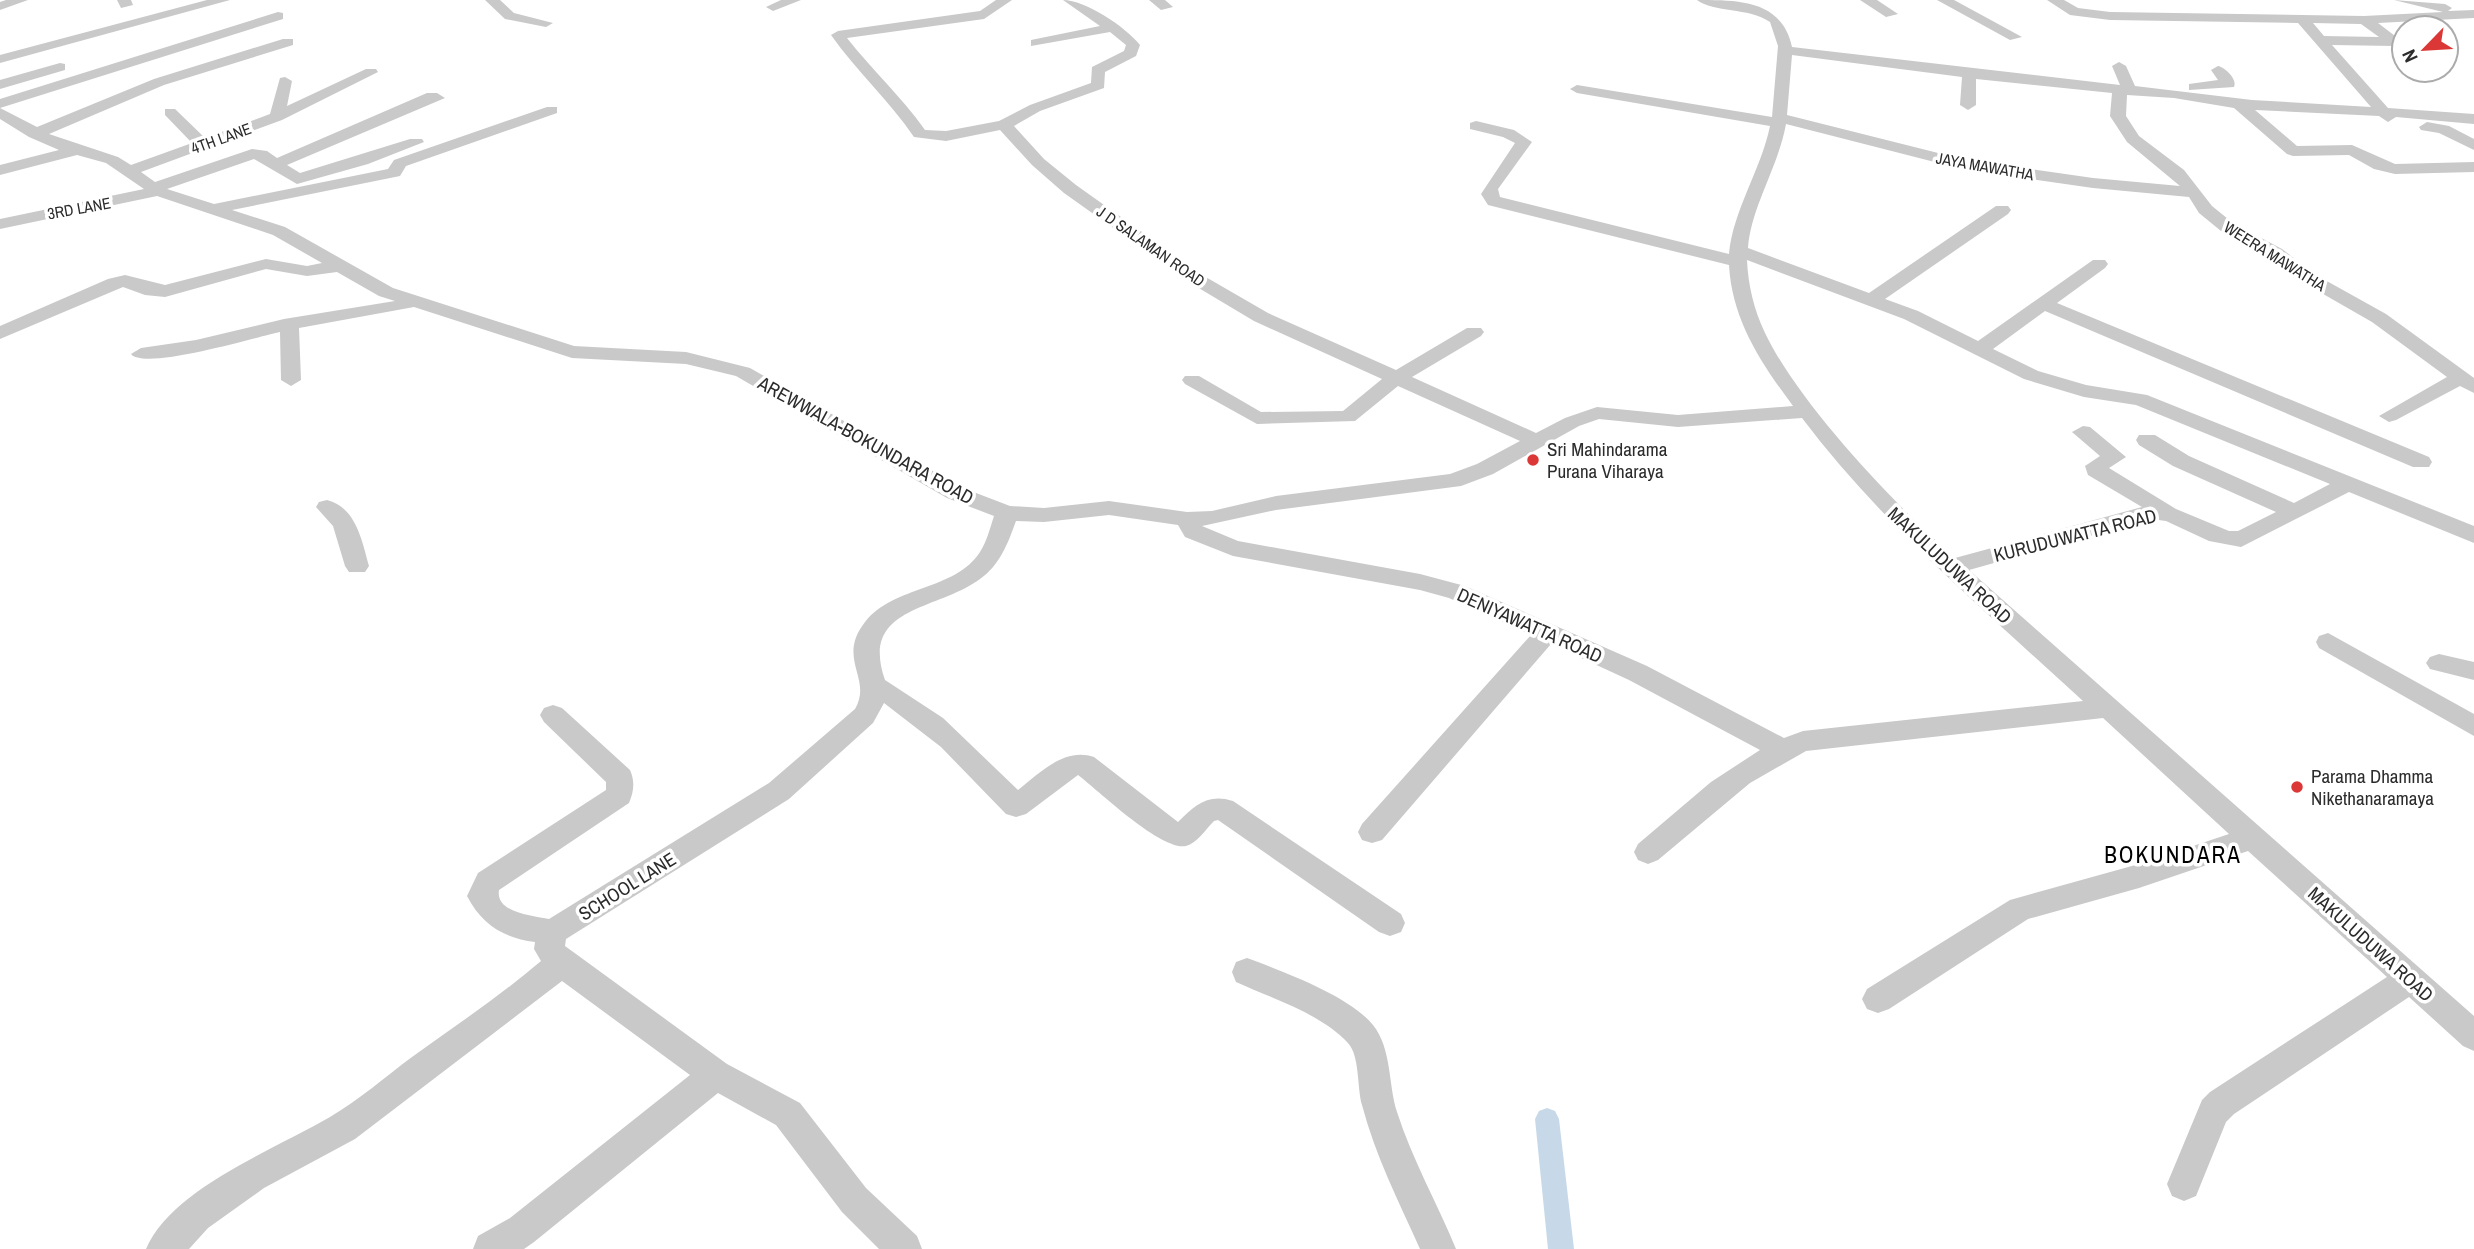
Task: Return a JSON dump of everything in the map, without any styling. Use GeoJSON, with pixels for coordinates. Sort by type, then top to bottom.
{"type":"FeatureCollection","features":[{"type":"Feature","properties":{"kind":"street"},"geometry":{"type":"LineString","coordinates":[[0,6],[21,0]]}},
{"type":"Feature","properties":{"kind":"street"},"geometry":{"type":"LineString","coordinates":[[0,59],[223,0]]}},
{"type":"Feature","properties":{"kind":"street"},"geometry":{"type":"LineString","coordinates":[[495,3],[520,0]]}},
{"type":"Feature","properties":{"kind":"street"},"geometry":{"type":"LineString","coordinates":[[773,6],[794,0]]}},
{"type":"Feature","properties":{"kind":"street"},"geometry":{"type":"LineString","coordinates":[[1005,0],[984,15],[838,35],[871,79],[897,101],[920,134],[946,136],[1004,125],[1035,108],[1099,85],[1097,70],[1131,53],[1133,46],[1113,27],[1070,0]]}},
{"type":"Feature","properties":{"kind":"street","name":"MAKULUDUWA ROAD"},"geometry":{"type":"LineString","coordinates":[[1704,0],[1768,7],[1779,25],[1785,50],[1779,121],[1769,162],[1750,202],[1738,256],[1746,311],[1757,340],[1808,411],[1881,499],[1950,567],[2474,1035]]}},
{"type":"Feature","properties":{"kind":"street"},"geometry":{"type":"LineString","coordinates":[[1867,0],[1891,14]]}},
{"type":"Feature","properties":{"kind":"street"},"geometry":{"type":"LineString","coordinates":[[1944,0],[2015,37]]}},
{"type":"Feature","properties":{"kind":"street"},"geometry":{"type":"LineString","coordinates":[[2054,0],[2075,12],[2110,16],[2300,17],[2390,22]]}},
{"type":"Feature","properties":{"kind":"street"},"geometry":{"type":"LineString","coordinates":[[2401,0],[2470,14]]}},
{"type":"Feature","properties":{"kind":"street"},"geometry":{"type":"LineString","coordinates":[[495,3],[510,16],[546,23]]}},
{"type":"Feature","properties":{"kind":"street"},"geometry":{"type":"LineString","coordinates":[[0,104],[278,16]]}},
{"type":"Feature","properties":{"kind":"street"},"geometry":{"type":"LineString","coordinates":[[2300,17],[2383,111],[2398,122],[2443,129],[2474,145]]}},
{"type":"Feature","properties":{"kind":"street"},"geometry":{"type":"LineString","coordinates":[[2321,40],[2394,42],[2364,20]]}},
{"type":"Feature","properties":{"kind":"street"},"geometry":{"type":"LineString","coordinates":[[122,49],[198,26]]}},
{"type":"Feature","properties":{"kind":"street"},"geometry":{"type":"LineString","coordinates":[[1037,43],[1113,27]]}},
{"type":"Feature","properties":{"kind":"street"},"geometry":{"type":"LineString","coordinates":[[239,37],[255,50]]}},
{"type":"Feature","properties":{"kind":"street"},"geometry":{"type":"LineString","coordinates":[[35,134],[115,99],[288,41]]}},
{"type":"Feature","properties":{"kind":"street"},"geometry":{"type":"LineString","coordinates":[[1785,50],[2021,81],[2175,93],[2239,104],[2383,111],[2474,119]]}},
{"type":"Feature","properties":{"kind":"street"},"geometry":{"type":"LineString","coordinates":[[2017,60],[2021,81]]}},
{"type":"Feature","properties":{"kind":"street"},"geometry":{"type":"LineString","coordinates":[[0,85],[71,64]]}},
{"type":"Feature","properties":{"kind":"street","name":"WEERA MAWATHA"},"geometry":{"type":"LineString","coordinates":[[2119,65],[2125,91],[2118,116],[2133,139],[2178,174],[2195,192],[2205,209],[2227,227],[2276,253],[2311,279],[2379,318],[2468,382]]}},
{"type":"Feature","properties":{"kind":"street"},"geometry":{"type":"LineString","coordinates":[[2175,93],[2184,87],[2229,84],[2218,70]]}},
{"type":"Feature","properties":{"kind":"street"},"geometry":{"type":"LineString","coordinates":[[277,117],[371,72]]}},
{"type":"Feature","properties":{"kind":"street"},"geometry":{"type":"LineString","coordinates":[[1968,105],[1969,74]]}},
{"type":"Feature","properties":{"kind":"street","name":"4TH LANE"},"geometry":{"type":"LineString","coordinates":[[130,171],[277,117],[285,81]]}},
{"type":"Feature","properties":{"kind":"street","name":"JAYA MAWATHA"},"geometry":{"type":"LineString","coordinates":[[1577,89],[1779,121],[1962,164],[2083,182],[2195,192]]}},
{"type":"Feature","properties":{"kind":"street"},"geometry":{"type":"LineString","coordinates":[[274,164],[328,144],[432,96],[437,99]]}},
{"type":"Feature","properties":{"kind":"street"},"geometry":{"type":"LineString","coordinates":[[2239,104],[2293,151],[2352,150],[2380,166],[2395,169],[2474,167]]}},
{"type":"Feature","properties":{"kind":"street"},"geometry":{"type":"LineString","coordinates":[[212,209],[394,173],[400,163],[552,110]]}},
{"type":"Feature","properties":{"kind":"street"},"geometry":{"type":"LineString","coordinates":[[170,112],[202,144]]}},
{"type":"Feature","properties":{"kind":"street","name":"AREWWALA-BOKUNDARA ROAD"},"geometry":{"type":"LineString","coordinates":[[0,113],[35,134],[112,160],[155,189],[262,223],[372,286],[572,352],[705,360],[743,372],[955,493],[1007,513],[1044,515],[1109,508],[1187,520],[1212,518],[1276,503],[1435,485],[1485,469],[1572,422],[1597,413],[1678,421],[1808,411]]}},
{"type":"Feature","properties":{"kind":"street","name":"J D SALAMAN ROAD"},"geometry":{"type":"LineString","coordinates":[[1004,125],[1038,162],[1070,189],[1198,280],[1261,317],[1538,441]]}},
{"type":"Feature","properties":{"kind":"street"},"geometry":{"type":"LineString","coordinates":[[1476,126],[1508,133],[1524,142],[1490,189],[1489,194],[1494,201],[1738,256],[1871,300],[1911,315],[2031,375],[2084,391],[2140,399],[2474,535]]}},
{"type":"Feature","properties":{"kind":"street","name":"3RD LANE"},"geometry":{"type":"LineString","coordinates":[[0,224],[155,189],[252,153],[261,154],[292,178],[308,177],[450,130]]}},
{"type":"Feature","properties":{"kind":"street"},"geometry":{"type":"LineString","coordinates":[[0,170],[78,150]]}},
{"type":"Feature","properties":{"kind":"street"},"geometry":{"type":"LineString","coordinates":[[1871,300],[2002,210]]}},
{"type":"Feature","properties":{"kind":"street"},"geometry":{"type":"LineString","coordinates":[[0,333],[108,285],[125,281],[145,289],[164,291],[266,264],[307,271],[340,266]]}},
{"type":"Feature","properties":{"kind":"street"},"geometry":{"type":"LineString","coordinates":[[1980,349],[2099,264]]}},
{"type":"Feature","properties":{"kind":"street"},"geometry":{"type":"LineString","coordinates":[[141,354],[203,347],[289,324],[376,312],[416,300]]}},
{"type":"Feature","properties":{"kind":"street"},"geometry":{"type":"LineString","coordinates":[[2044,304],[2421,462]]}},
{"type":"Feature","properties":{"kind":"street"},"geometry":{"type":"LineString","coordinates":[[289,324],[291,380]]}},
{"type":"Feature","properties":{"kind":"street"},"geometry":{"type":"LineString","coordinates":[[1192,380],[1247,415],[1264,420],[1306,415],[1339,419],[1348,417],[1395,379],[1474,332]]}},
{"type":"Feature","properties":{"kind":"street"},"geometry":{"type":"LineString","coordinates":[[2389,416],[2468,382]]}},
{"type":"Feature","properties":{"kind":"street"},"geometry":{"type":"LineString","coordinates":[[2084,432],[2115,457],[2096,466],[2096,470],[2167,512]]}},
{"type":"Feature","properties":{"kind":"street"},"geometry":{"type":"LineString","coordinates":[[2147,440],[2181,461],[2295,512]]}},
{"type":"Feature","properties":{"kind":"street","name":"KURUDUWATTA ROAD"},"geometry":{"type":"LineString","coordinates":[[1950,567],[2151,512],[2167,512],[2215,535],[2232,539],[2253,534],[2350,483]]}},
{"type":"Feature","properties":{"kind":"street"},"geometry":{"type":"LineString","coordinates":[[327,507],[340,515],[345,525],[356,566]]}},
{"type":"Feature","properties":{"kind":"street"},"geometry":{"type":"LineString","coordinates":[[1007,513],[987,560],[975,572],[894,611],[876,625],[863,643],[864,660],[876,687],[912,707],[950,740],[1016,806],[1073,764],[1084,764],[1173,834],[1183,835],[1207,810],[1223,809],[1390,923]]}},
{"type":"Feature","properties":{"kind":"street","name":"DENIYAWATTA ROAD"},"geometry":{"type":"LineString","coordinates":[[1187,520],[1193,532],[1233,548],[1420,582],[1457,592],[1639,673],[1782,749]]}},
{"type":"Feature","properties":{"kind":"street"},"geometry":{"type":"LineString","coordinates":[[1372,832],[1548,632]]}},
{"type":"Feature","properties":{"kind":"street"},"geometry":{"type":"LineString","coordinates":[[2328,642],[2474,726]]}},
{"type":"Feature","properties":{"kind":"street"},"geometry":{"type":"LineString","coordinates":[[2439,663],[2474,671]]}},
{"type":"Feature","properties":{"kind":"street","name":"SCHOOL LANE"},"geometry":{"type":"LineString","coordinates":[[164,1249],[205,1209],[252,1176],[343,1128],[533,987],[557,947],[779,791],[864,716],[875,702],[876,687]]}},
{"type":"Feature","properties":{"kind":"street"},"geometry":{"type":"LineString","coordinates":[[1648,852],[1713,796],[1782,749],[1816,739],[2109,708]]}},
{"type":"Feature","properties":{"kind":"street"},"geometry":{"type":"LineString","coordinates":[[553,715],[620,778],[619,795],[488,882],[482,896],[491,910],[508,925],[557,947],[716,1075],[788,1114],[854,1200],[904,1249]]}},
{"type":"Feature","properties":{"kind":"street"},"geometry":{"type":"LineString","coordinates":[[1878,999],[2021,909],[2139,876],[2255,837]]}},
{"type":"Feature","properties":{"kind":"street"},"geometry":{"type":"LineString","coordinates":[[1247,972],[1345,1020],[1363,1035],[1370,1051],[1374,1089],[1398,1156],[1438,1249]]}},
{"type":"Feature","properties":{"kind":"street"},"geometry":{"type":"LineString","coordinates":[[2184,1185],[2214,1111],[2222,1102],[2410,979]]}},
{"type":"Feature","properties":{"kind":"street"},"geometry":{"type":"LineString","coordinates":[[491,1249],[522,1230],[716,1075]]}},
{"type":"Feature","properties":{"kind":"waterway"},"geometry":{"type":"LineString","coordinates":[[1547,1119],[1561,1249]]}},
{"type":"Feature","properties":{"kind":"place","name":"Sri Mahindarama Purana Viharaya"},"geometry":{"type":"Point","coordinates":[1533,460]}},
{"type":"Feature","properties":{"kind":"place","name":"Parama Dhamma Nikethanaramaya"},"geometry":{"type":"Point","coordinates":[2297,787]}},
{"type":"Feature","properties":{"kind":"district","name":"BOKUNDARA"},"geometry":{"type":"Point","coordinates":[2173,854]}}]}
